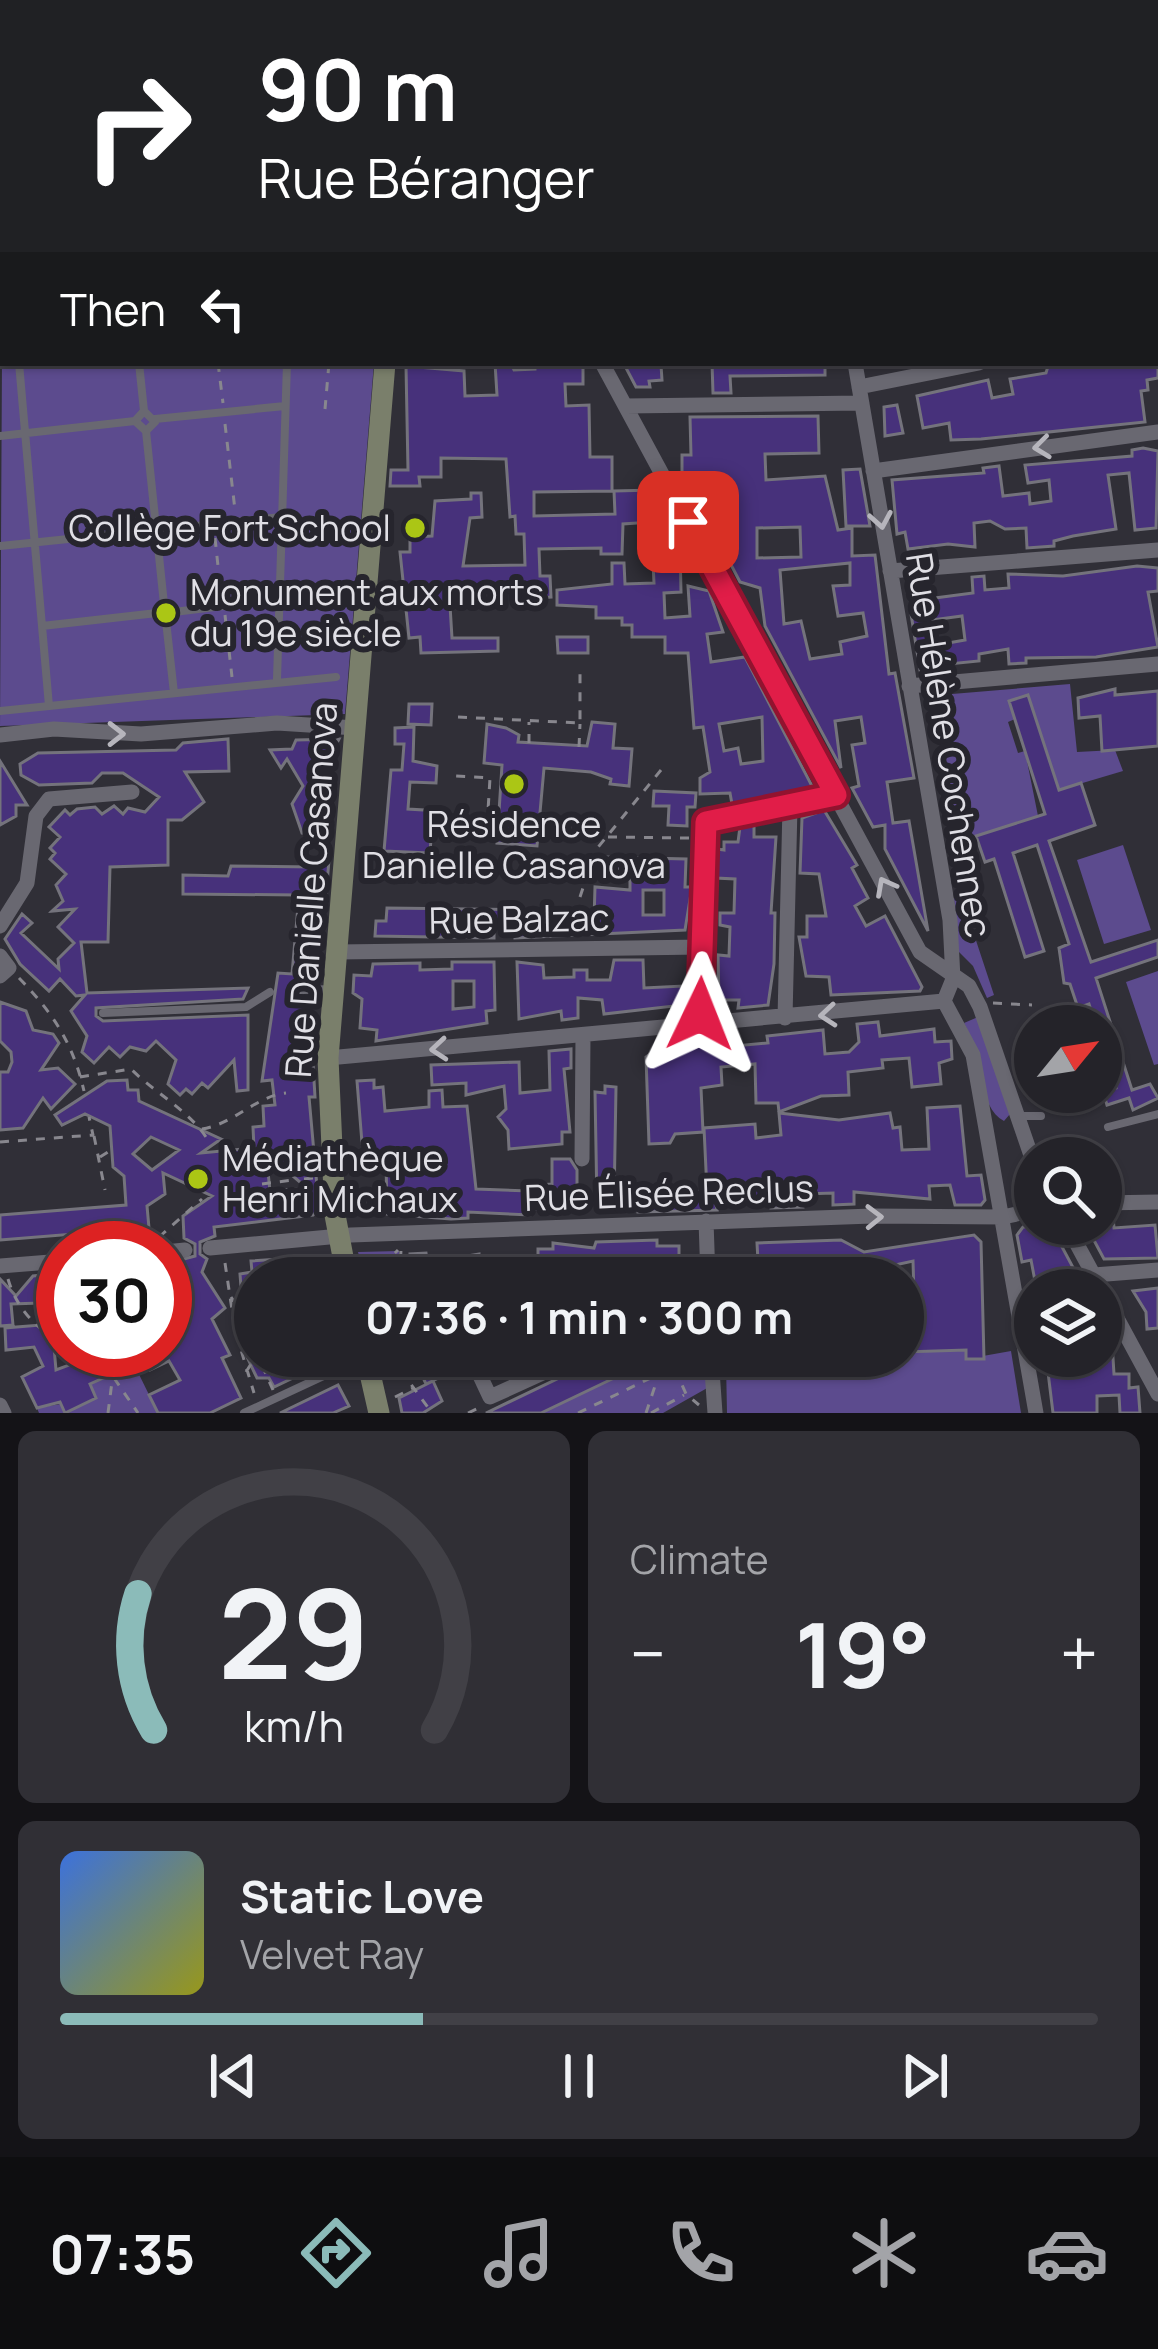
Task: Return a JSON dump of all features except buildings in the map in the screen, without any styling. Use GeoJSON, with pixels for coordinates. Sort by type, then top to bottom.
{"type":"FeatureCollection","features":[{"type":"Feature","properties":{"kind":"main road","name":"Rue Danielle Casanova"},"geometry":{"type":"LineString","coordinates":[[342,1257],[328,1058],[385,366]]}},
{"type":"Feature","properties":{"kind":"main road"},"geometry":{"type":"LineString","coordinates":[[371,1377],[378,1409]]}},
{"type":"Feature","properties":{"kind":"street"},"geometry":{"type":"LineString","coordinates":[[604,366],[920,952],[969,986],[1022,1137]]}},
{"type":"Feature","properties":{"kind":"street","name":"Rue Hélène Cochennec"},"geometry":{"type":"LineString","coordinates":[[856,366],[950,920],[953,979],[944,1001]]}},
{"type":"Feature","properties":{"kind":"street"},"geometry":{"type":"LineString","coordinates":[[626,406],[861,395],[968,366]]}},
{"type":"Feature","properties":{"kind":"street"},"geometry":{"type":"LineString","coordinates":[[873,471],[1158,432]]}},
{"type":"Feature","properties":{"kind":"street"},"geometry":{"type":"LineString","coordinates":[[890,571],[1158,550]]}},
{"type":"Feature","properties":{"kind":"street"},"geometry":{"type":"LineString","coordinates":[[909,686],[1158,664]]}},
{"type":"Feature","properties":{"kind":"street"},"geometry":{"type":"LineString","coordinates":[[0,735],[54,729],[141,734],[277,723],[356,728]]}},
{"type":"Feature","properties":{"kind":"street"},"geometry":{"type":"LineString","coordinates":[[0,926],[27,883],[36,816],[49,799],[132,793]]}},
{"type":"Feature","properties":{"kind":"street"},"geometry":{"type":"LineString","coordinates":[[700,1025],[704,830],[836,795]]}},
{"type":"Feature","properties":{"kind":"street"},"geometry":{"type":"LineString","coordinates":[[785,1018],[790,806]]}},
{"type":"Feature","properties":{"kind":"street","name":"Rue Balzac"},"geometry":{"type":"LineString","coordinates":[[337,952],[702,947]]}},
{"type":"Feature","properties":{"kind":"street"},"geometry":{"type":"LineString","coordinates":[[328,1058],[944,1001],[973,1055],[1036,1413]]}},
{"type":"Feature","properties":{"kind":"street"},"geometry":{"type":"LineString","coordinates":[[582,1159],[583,1036]]}},
{"type":"Feature","properties":{"kind":"street"},"geometry":{"type":"LineString","coordinates":[[987,1123],[1014,1146]]}},
{"type":"Feature","properties":{"kind":"street"},"geometry":{"type":"LineString","coordinates":[[1122,1203],[1158,1202]]}},
{"type":"Feature","properties":{"kind":"street","name":"Rue Élisée Reclus"},"geometry":{"type":"LineString","coordinates":[[216,1247],[337,1235],[1014,1215]]}},
{"type":"Feature","properties":{"kind":"street"},"geometry":{"type":"LineString","coordinates":[[706,1222],[707,1257]]}},
{"type":"Feature","properties":{"kind":"street"},"geometry":{"type":"LineString","coordinates":[[2,1266],[36,1263]]}},
{"type":"Feature","properties":{"kind":"street"},"geometry":{"type":"LineString","coordinates":[[1122,1273],[1158,1270]]}},
{"type":"Feature","properties":{"kind":"street"},"geometry":{"type":"LineString","coordinates":[[1122,1327],[1158,1394]]}},
{"type":"Feature","properties":{"kind":"street"},"geometry":{"type":"LineString","coordinates":[[481,1377],[490,1396],[533,1377]]}},
{"type":"Feature","properties":{"kind":"street"},"geometry":{"type":"LineString","coordinates":[[711,1377],[712,1413]]}},
{"type":"Feature","properties":{"kind":"lane"},"geometry":{"type":"LineString","coordinates":[[559,0],[580,0]]}},
{"type":"Feature","properties":{"kind":"lane"},"geometry":{"type":"LineString","coordinates":[[687,0],[699,0]]}},
{"type":"Feature","properties":{"kind":"lane"},"geometry":{"type":"LineString","coordinates":[[19,366],[49,706]]}},
{"type":"Feature","properties":{"kind":"lane"},"geometry":{"type":"LineString","coordinates":[[0,436],[135,421],[144,411],[139,366]]}},
{"type":"Feature","properties":{"kind":"lane"},"geometry":{"type":"LineString","coordinates":[[277,680],[286,366]]}},
{"type":"Feature","properties":{"kind":"lane"},"geometry":{"type":"LineString","coordinates":[[144,411],[155,419],[285,406]]}},
{"type":"Feature","properties":{"kind":"lane"},"geometry":{"type":"LineString","coordinates":[[146,431],[155,419]]}},
{"type":"Feature","properties":{"kind":"lane"},"geometry":{"type":"LineString","coordinates":[[42,626],[157,613],[164,604],[146,431],[135,421]]}},
{"type":"Feature","properties":{"kind":"lane"},"geometry":{"type":"LineString","coordinates":[[0,546],[282,517]]}},
{"type":"Feature","properties":{"kind":"lane"},"geometry":{"type":"LineString","coordinates":[[166,621],[174,612],[279,599]]}},
{"type":"Feature","properties":{"kind":"lane"},"geometry":{"type":"LineString","coordinates":[[164,604],[174,612]]}},
{"type":"Feature","properties":{"kind":"lane"},"geometry":{"type":"LineString","coordinates":[[157,613],[166,621],[174,693]]}},
{"type":"Feature","properties":{"kind":"lane"},"geometry":{"type":"LineString","coordinates":[[0,711],[336,676]]}},
{"type":"Feature","properties":{"kind":"lane"},"geometry":{"type":"LineString","coordinates":[[303,989],[333,988]]}},
{"type":"Feature","properties":{"kind":"lane"},"geometry":{"type":"LineString","coordinates":[[104,1013],[246,1007],[270,992]]}},
{"type":"Feature","properties":{"kind":"lane"},"geometry":{"type":"LineString","coordinates":[[1108,1127],[1158,1114]]}},
{"type":"Feature","properties":{"kind":"lane"},"geometry":{"type":"LineString","coordinates":[[1014,1116],[1041,1116]]}},
{"type":"Feature","properties":{"kind":"lane"},"geometry":{"type":"LineString","coordinates":[[244,1413],[321,1377]]}},
{"type":"Feature","properties":{"kind":"path"},"geometry":{"type":"LineString","coordinates":[[218,366],[236,521]]}},
{"type":"Feature","properties":{"kind":"path"},"geometry":{"type":"LineString","coordinates":[[325,410],[329,366]]}},
{"type":"Feature","properties":{"kind":"path"},"geometry":{"type":"LineString","coordinates":[[579,747],[580,674]]}},
{"type":"Feature","properties":{"kind":"path"},"geometry":{"type":"LineString","coordinates":[[458,717],[580,723]]}},
{"type":"Feature","properties":{"kind":"path"},"geometry":{"type":"LineString","coordinates":[[529,720],[529,743]]}},
{"type":"Feature","properties":{"kind":"path"},"geometry":{"type":"LineString","coordinates":[[580,896],[595,850],[661,770]]}},
{"type":"Feature","properties":{"kind":"path"},"geometry":{"type":"LineString","coordinates":[[456,776],[502,779]]}},
{"type":"Feature","properties":{"kind":"path"},"geometry":{"type":"LineString","coordinates":[[487,827],[490,778]]}},
{"type":"Feature","properties":{"kind":"path"},"geometry":{"type":"LineString","coordinates":[[453,827],[498,828]]}},
{"type":"Feature","properties":{"kind":"path"},"geometry":{"type":"LineString","coordinates":[[606,837],[704,830]]}},
{"type":"Feature","properties":{"kind":"path"},"geometry":{"type":"LineString","coordinates":[[3,967],[52,1012],[71,1043],[84,1091]]}},
{"type":"Feature","properties":{"kind":"path"},"geometry":{"type":"LineString","coordinates":[[991,1003],[1032,1005]]}},
{"type":"Feature","properties":{"kind":"path"},"geometry":{"type":"LineString","coordinates":[[80,1077],[131,1069],[202,1129],[208,1140]]}},
{"type":"Feature","properties":{"kind":"path"},"geometry":{"type":"LineString","coordinates":[[202,1129],[222,1126],[273,1094],[286,1093]]}},
{"type":"Feature","properties":{"kind":"path"},"geometry":{"type":"LineString","coordinates":[[169,1115],[179,1109]]}},
{"type":"Feature","properties":{"kind":"path"},"geometry":{"type":"LineString","coordinates":[[89,1117],[105,1190]]}},
{"type":"Feature","properties":{"kind":"path"},"geometry":{"type":"LineString","coordinates":[[0,1142],[93,1135]]}},
{"type":"Feature","properties":{"kind":"path"},"geometry":{"type":"LineString","coordinates":[[98,1158],[111,1150]]}},
{"type":"Feature","properties":{"kind":"path"},"geometry":{"type":"LineString","coordinates":[[304,1179],[313,1178]]}},
{"type":"Feature","properties":{"kind":"path"},"geometry":{"type":"LineString","coordinates":[[262,1184],[292,1180]]}},
{"type":"Feature","properties":{"kind":"path"},"geometry":{"type":"LineString","coordinates":[[172,1221],[202,1199]]}},
{"type":"Feature","properties":{"kind":"path"},"geometry":{"type":"LineString","coordinates":[[216,1247],[234,1317]]}},
{"type":"Feature","properties":{"kind":"path"},"geometry":{"type":"LineString","coordinates":[[2,1266],[13,1297],[36,1324]]}},
{"type":"Feature","properties":{"kind":"path"},"geometry":{"type":"LineString","coordinates":[[230,1296],[234,1302]]}},
{"type":"Feature","properties":{"kind":"path"},"geometry":{"type":"LineString","coordinates":[[108,1413],[112,1377]]}},
{"type":"Feature","properties":{"kind":"path"},"geometry":{"type":"LineString","coordinates":[[112,1377],[138,1413]]}},
{"type":"Feature","properties":{"kind":"path"},"geometry":{"type":"LineString","coordinates":[[247,1377],[261,1405]]}},
{"type":"Feature","properties":{"kind":"path"},"geometry":{"type":"LineString","coordinates":[[267,1377],[270,1383]]}},
{"type":"Feature","properties":{"kind":"path"},"geometry":{"type":"LineString","coordinates":[[405,1377],[433,1413]]}},
{"type":"Feature","properties":{"kind":"path"},"geometry":{"type":"LineString","coordinates":[[578,1413],[653,1377]]}},
{"type":"Feature","properties":{"kind":"path"},"geometry":{"type":"LineString","coordinates":[[648,1413],[658,1377]]}},
{"type":"Feature","properties":{"kind":"path"},"geometry":{"type":"LineString","coordinates":[[678,1377],[686,1394],[712,1413]]}},
{"type":"Feature","properties":{"kind":"path"},"geometry":{"type":"LineString","coordinates":[[378,1409],[413,1388]]}},
{"type":"Feature","properties":{"kind":"path"},"geometry":{"type":"LineString","coordinates":[[648,1413],[686,1394]]}},
{"type":"Feature","properties":{"kind":"shaded area"},"geometry":{"type":"Polygon","coordinates":[[[2,366],[374,366],[345,714],[0,726],[2,366]]]}},
{"type":"Feature","properties":{"kind":"shaded area"},"geometry":{"type":"Polygon","coordinates":[[[1070,684],[1077,752],[1115,750],[1123,771],[1059,790],[1028,696],[1010,701],[1015,719],[1008,722],[1018,753],[1025,751],[1038,816],[959,841],[934,704],[940,695],[1070,684]]]}},
{"type":"Feature","properties":{"kind":"shaded area"},"geometry":{"type":"Polygon","coordinates":[[[1123,845],[1151,930],[1104,944],[1077,860],[1123,845]]]}},
{"type":"Feature","properties":{"kind":"shaded area"},"geometry":{"type":"Polygon","coordinates":[[[960,892],[994,995],[987,998],[973,966],[957,950],[954,898],[960,892]]]}},
{"type":"Feature","properties":{"kind":"shaded area"},"geometry":{"type":"Polygon","coordinates":[[[1158,971],[1158,1064],[1154,1065],[1126,982],[1158,971]]]}},
{"type":"Feature","properties":{"kind":"shaded area"},"geometry":{"type":"Polygon","coordinates":[[[978,1017],[1010,1114],[1004,1121],[989,1104],[964,1023],[978,1017]]]}},
{"type":"Feature","properties":{"kind":"shaded area"},"geometry":{"type":"Polygon","coordinates":[[[399,1251],[399,1257],[359,1257],[358,1252],[399,1251]]]}},
{"type":"Feature","properties":{"kind":"shaded area"},"geometry":{"type":"Polygon","coordinates":[[[965,1312],[966,1359],[1011,1351],[1021,1413],[727,1413],[726,1377],[924,1377],[924,1319],[965,1312]]]}},
{"type":"Feature","properties":{"kind":"shaded area"},"geometry":{"type":"Polygon","coordinates":[[[105,1377],[140,1377],[158,1413],[39,1413],[37,1408],[96,1398],[90,1384],[105,1377]]]}},
{"type":"Feature","properties":{"kind":"shaded area"},"geometry":{"type":"Polygon","coordinates":[[[616,1377],[705,1377],[709,1387],[663,1413],[541,1413],[616,1377]]]}},
{"type":"Feature","properties":{"kind":"place","name":"Collège Fort School"},"geometry":{"type":"Point","coordinates":[415,528]}},
{"type":"Feature","properties":{"kind":"place","name":"Monument aux morts du 19e siècle"},"geometry":{"type":"Point","coordinates":[166,613]}},
{"type":"Feature","properties":{"kind":"place","name":"Résidence Danielle Casanova"},"geometry":{"type":"Point","coordinates":[514,784]}},
{"type":"Feature","properties":{"kind":"place","name":"Médiathèque Henri Michaux"},"geometry":{"type":"Point","coordinates":[198,1179]}},
{"type":"Feature","properties":{"kind":"route"},"geometry":{"type":"LineString","coordinates":[[688,522],[836,795],[706,822],[700,1014]]}}]}
